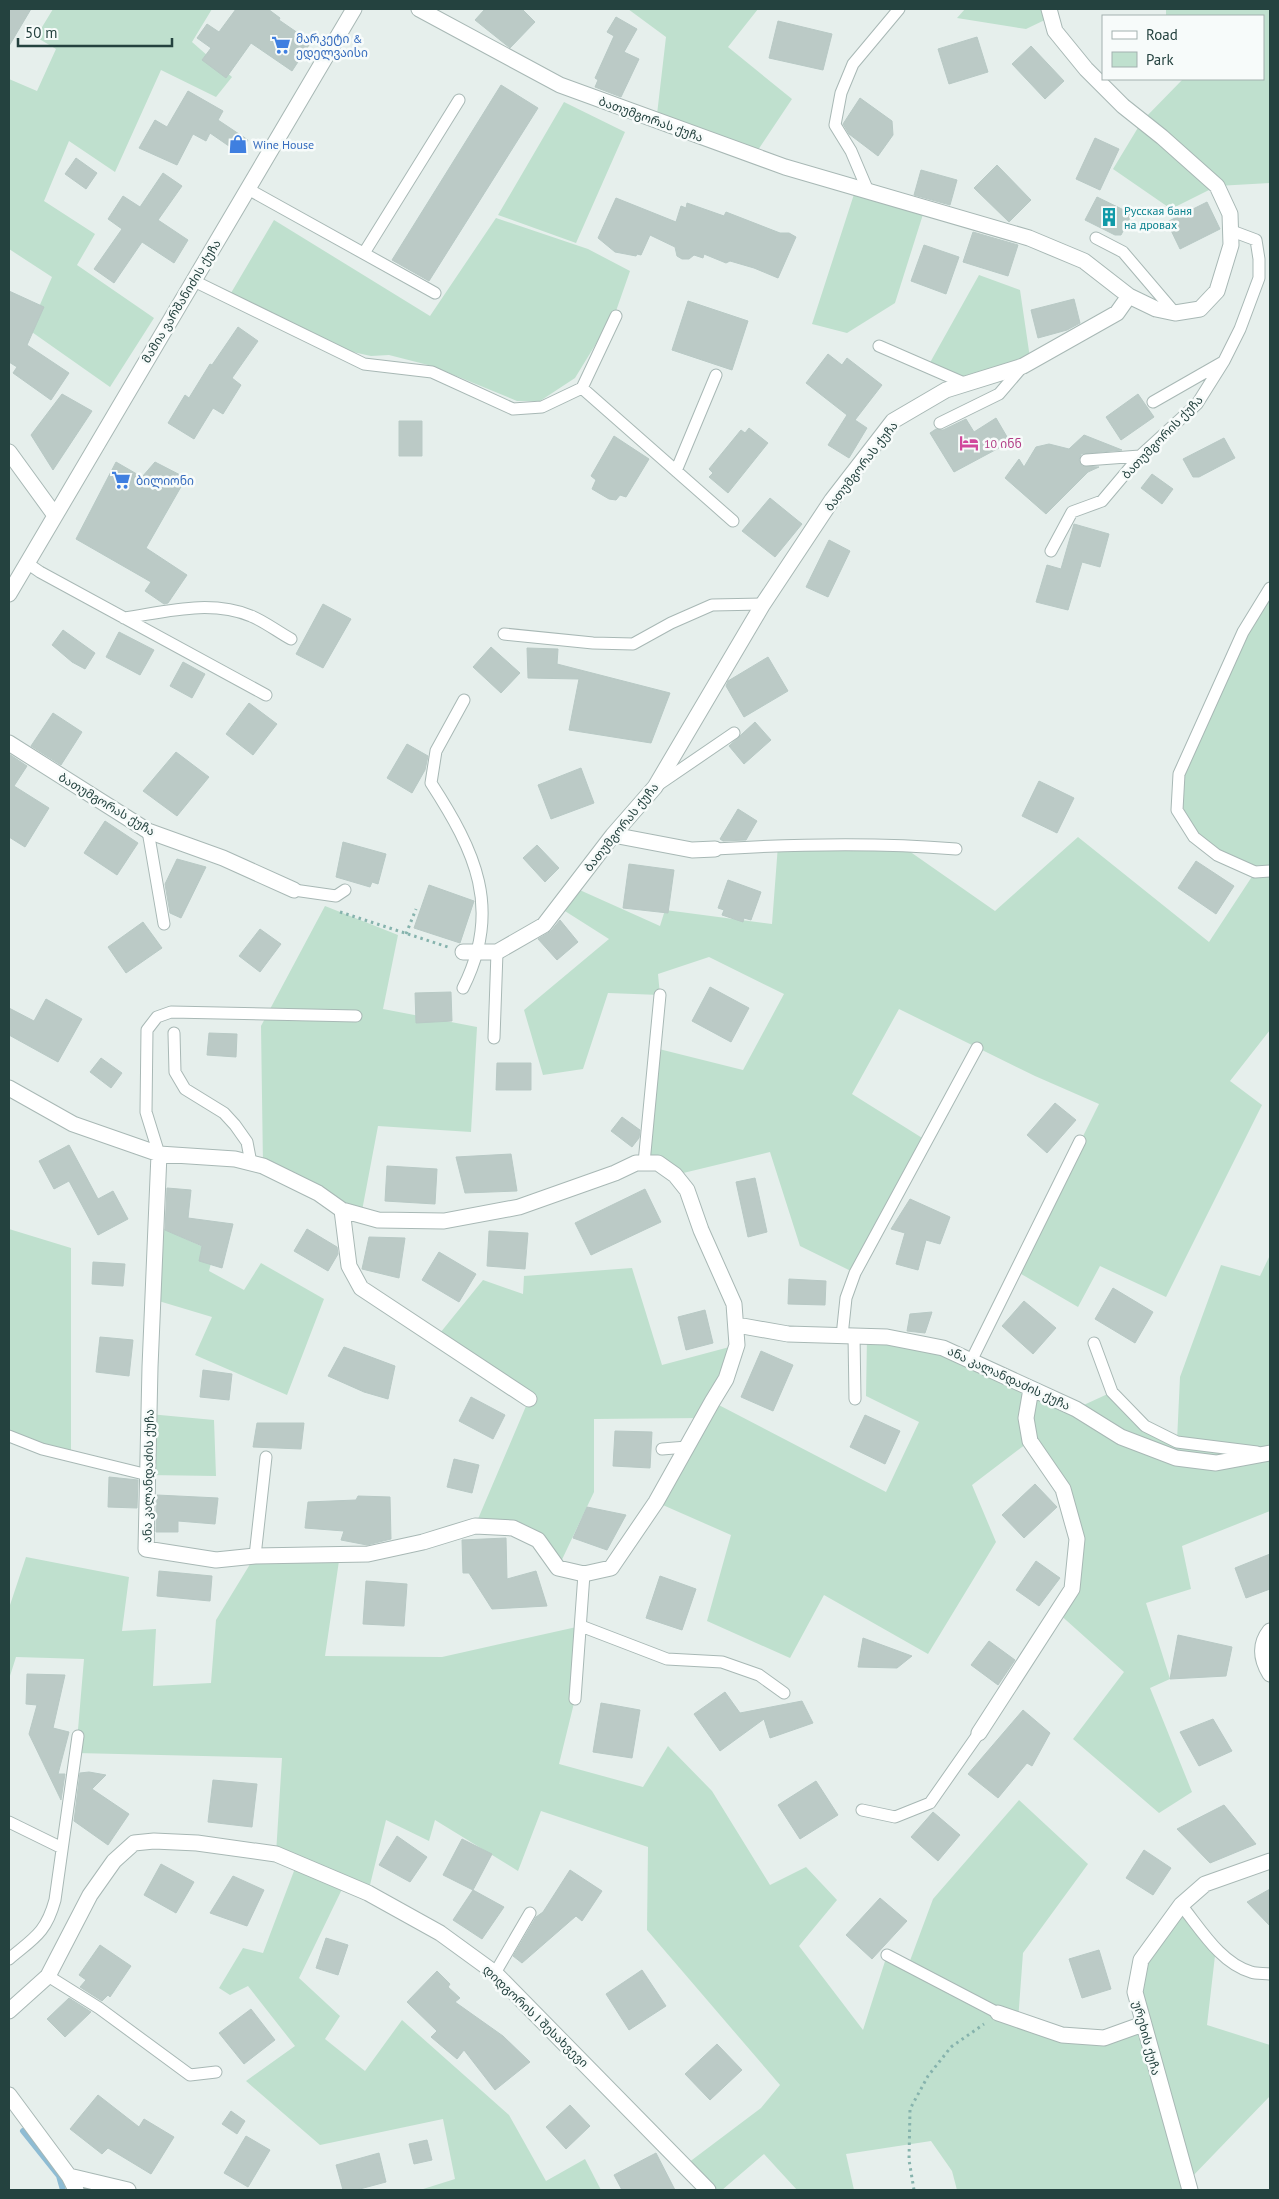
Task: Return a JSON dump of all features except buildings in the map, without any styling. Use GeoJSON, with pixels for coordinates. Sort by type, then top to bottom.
{"type":"FeatureCollection","features":[{"type":"Feature","properties":{"kind":"street","name":"მამია ვარშანიძის ქუჩა"},"geometry":{"type":"LineString","coordinates":[[9,594],[54,514],[354,9]]}},
{"type":"Feature","properties":{"kind":"street","name":"ბათუმგორას ქუჩა"},"geometry":{"type":"LineString","coordinates":[[419,9],[560,86],[785,167],[1029,238],[1084,261],[1129,296],[1117,313],[1023,366],[946,390],[893,421],[832,500],[763,604],[655,787],[613,835],[544,925],[498,952]]}},
{"type":"Feature","properties":{"kind":"street"},"geometry":{"type":"LineString","coordinates":[[1049,9],[1055,31],[1086,69],[1123,106],[1162,137],[1217,186],[1230,214],[1231,245],[1217,292],[1200,309],[1175,312],[1156,310],[1129,296]]}},
{"type":"Feature","properties":{"kind":"street"},"geometry":{"type":"LineString","coordinates":[[10,456],[54,514]]}},
{"type":"Feature","properties":{"kind":"street","name":"ბათუმგორას ქუჩა"},"geometry":{"type":"LineString","coordinates":[[9,743],[148,831],[223,858],[294,890]]}},
{"type":"Feature","properties":{"kind":"street"},"geometry":{"type":"LineString","coordinates":[[613,835],[692,850],[715,848]]}},
{"type":"Feature","properties":{"kind":"street"},"geometry":{"type":"LineString","coordinates":[[471,952],[498,952]]}},
{"type":"Feature","properties":{"kind":"street"},"geometry":{"type":"LineString","coordinates":[[9,1088],[73,1124],[159,1154],[235,1159],[263,1166],[318,1193],[342,1210],[378,1220],[444,1221],[519,1207],[615,1173],[636,1163],[644,1163]]}},
{"type":"Feature","properties":{"kind":"street","name":"ანა კალანდაძის ქუჩა"},"geometry":{"type":"LineString","coordinates":[[159,1154],[146,1549],[216,1560],[255,1556],[368,1554],[423,1542],[475,1526],[512,1528],[538,1540],[558,1568],[584,1574],[611,1568],[656,1502],[726,1379],[737,1345],[738,1325],[734,1304],[701,1230],[687,1190],[675,1175],[658,1163],[644,1163]]}},
{"type":"Feature","properties":{"kind":"street"},"geometry":{"type":"LineString","coordinates":[[342,1210],[349,1266],[360,1288],[529,1399]]}},
{"type":"Feature","properties":{"kind":"street","name":"ანა კალანდაძის ქუჩა"},"geometry":{"type":"LineString","coordinates":[[738,1325],[788,1334],[887,1337],[944,1348],[1076,1409],[1121,1437],[1176,1458],[1216,1463],[1270,1453]]}},
{"type":"Feature","properties":{"kind":"street"},"geometry":{"type":"LineString","coordinates":[[979,1733],[1072,1588],[1077,1539],[1063,1489],[1030,1441],[1026,1418],[1031,1389]]}},
{"type":"Feature","properties":{"kind":"street"},"geometry":{"type":"LineString","coordinates":[[1270,1630],[1263,1640],[1263,1662],[1270,1674]]}},
{"type":"Feature","properties":{"kind":"street","name":"დიდგორის I შესახვევი"},"geometry":{"type":"LineString","coordinates":[[9,2011],[48,1976],[90,1895],[114,1860],[134,1843],[154,1841],[197,1843],[276,1854],[368,1893],[440,1933],[495,1973],[708,2190]]}},
{"type":"Feature","properties":{"kind":"street","name":"ურეხის ქუჩა"},"geometry":{"type":"LineString","coordinates":[[1190,2190],[1135,1992],[1141,1960],[1181,1905],[1205,1884],[1270,1861]]}},
{"type":"Feature","properties":{"kind":"street"},"geometry":{"type":"LineString","coordinates":[[998,2013],[1062,2035],[1104,2038],[1143,2024]]}},
{"type":"Feature","properties":{"kind":"street"},"geometry":{"type":"LineString","coordinates":[[9,2095],[69,2176],[76,2190]]}},
{"type":"Feature","properties":{"kind":"street"},"geometry":{"type":"LineString","coordinates":[[69,2176],[128,2190]]}},
{"type":"Feature","properties":{"kind":"lane"},"geometry":{"type":"LineString","coordinates":[[868,191],[850,151],[835,124],[841,93],[853,64],[899,9]]}},
{"type":"Feature","properties":{"kind":"lane"},"geometry":{"type":"LineString","coordinates":[[364,253],[459,100]]}},
{"type":"Feature","properties":{"kind":"lane"},"geometry":{"type":"LineString","coordinates":[[248,189],[435,293]]}},
{"type":"Feature","properties":{"kind":"lane","name":"ბათუმგორის ქუჩა"},"geometry":{"type":"LineString","coordinates":[[1051,551],[1072,512],[1102,500],[1140,456],[1197,404],[1224,361],[1240,328],[1259,278],[1260,259],[1256,240],[1232,231]]}},
{"type":"Feature","properties":{"kind":"lane"},"geometry":{"type":"LineString","coordinates":[[1096,238],[1123,252],[1175,312]]}},
{"type":"Feature","properties":{"kind":"lane"},"geometry":{"type":"LineString","coordinates":[[194,281],[364,364],[432,372],[513,409],[542,407],[582,388],[616,316]]}},
{"type":"Feature","properties":{"kind":"lane"},"geometry":{"type":"LineString","coordinates":[[879,346],[964,383]]}},
{"type":"Feature","properties":{"kind":"lane"},"geometry":{"type":"LineString","coordinates":[[1153,402],[1224,361]]}},
{"type":"Feature","properties":{"kind":"lane"},"geometry":{"type":"LineString","coordinates":[[940,423],[999,394],[1023,366]]}},
{"type":"Feature","properties":{"kind":"lane"},"geometry":{"type":"LineString","coordinates":[[676,471],[716,375]]}},
{"type":"Feature","properties":{"kind":"lane"},"geometry":{"type":"LineString","coordinates":[[582,388],[733,521]]}},
{"type":"Feature","properties":{"kind":"lane"},"geometry":{"type":"LineString","coordinates":[[1086,460],[1140,456]]}},
{"type":"Feature","properties":{"kind":"lane"},"geometry":{"type":"LineString","coordinates":[[27,563],[266,695]]}},
{"type":"Feature","properties":{"kind":"lane"},"geometry":{"type":"LineString","coordinates":[[1270,588],[1243,632],[1179,774],[1177,810],[1194,836],[1217,855],[1255,872],[1270,872]]}},
{"type":"Feature","properties":{"kind":"lane"},"geometry":{"type":"LineString","coordinates":[[504,634],[593,643],[633,644],[671,623],[712,605],[763,604]]}},
{"type":"Feature","properties":{"kind":"lane"},"geometry":{"type":"LineString","coordinates":[[124,618],[194,607],[220,609],[250,616],[291,639]]}},
{"type":"Feature","properties":{"kind":"lane"},"geometry":{"type":"LineString","coordinates":[[463,988],[471,952],[484,913],[476,871],[457,824],[431,783],[436,751],[464,700]]}},
{"type":"Feature","properties":{"kind":"lane"},"geometry":{"type":"LineString","coordinates":[[655,787],[734,733]]}},
{"type":"Feature","properties":{"kind":"lane"},"geometry":{"type":"LineString","coordinates":[[148,831],[164,924]]}},
{"type":"Feature","properties":{"kind":"lane"},"geometry":{"type":"LineString","coordinates":[[715,848],[899,844],[956,849]]}},
{"type":"Feature","properties":{"kind":"lane"},"geometry":{"type":"LineString","coordinates":[[294,890],[336,896],[345,890]]}},
{"type":"Feature","properties":{"kind":"lane"},"geometry":{"type":"LineString","coordinates":[[494,1038],[498,952]]}},
{"type":"Feature","properties":{"kind":"lane"},"geometry":{"type":"LineString","coordinates":[[644,1163],[660,995]]}},
{"type":"Feature","properties":{"kind":"lane"},"geometry":{"type":"LineString","coordinates":[[159,1154],[146,1112],[147,1030],[158,1017],[171,1012],[356,1016]]}},
{"type":"Feature","properties":{"kind":"lane"},"geometry":{"type":"LineString","coordinates":[[174,1033],[174,1072],[185,1089],[224,1113],[235,1124],[247,1142],[251,1163]]}},
{"type":"Feature","properties":{"kind":"lane"},"geometry":{"type":"LineString","coordinates":[[856,1399],[848,1336],[846,1298],[855,1273],[977,1048]]}},
{"type":"Feature","properties":{"kind":"lane"},"geometry":{"type":"LineString","coordinates":[[971,1361],[1080,1141]]}},
{"type":"Feature","properties":{"kind":"lane"},"geometry":{"type":"LineString","coordinates":[[1094,1343],[1112,1392],[1144,1426],[1176,1442],[1270,1453]]}},
{"type":"Feature","properties":{"kind":"lane"},"geometry":{"type":"LineString","coordinates":[[9,1436],[42,1449],[148,1475]]}},
{"type":"Feature","properties":{"kind":"lane"},"geometry":{"type":"LineString","coordinates":[[662,1449],[687,1447]]}},
{"type":"Feature","properties":{"kind":"lane"},"geometry":{"type":"LineString","coordinates":[[255,1556],[266,1457]]}},
{"type":"Feature","properties":{"kind":"lane"},"geometry":{"type":"LineString","coordinates":[[575,1699],[584,1574]]}},
{"type":"Feature","properties":{"kind":"lane"},"geometry":{"type":"LineString","coordinates":[[581,1626],[667,1659],[722,1662],[759,1675],[784,1693]]}},
{"type":"Feature","properties":{"kind":"lane"},"geometry":{"type":"LineString","coordinates":[[862,1810],[895,1817],[930,1803],[979,1733]]}},
{"type":"Feature","properties":{"kind":"lane"},"geometry":{"type":"LineString","coordinates":[[9,1959],[43,1930],[51,1916],[55,1900],[78,1736]]}},
{"type":"Feature","properties":{"kind":"lane"},"geometry":{"type":"LineString","coordinates":[[9,1822],[62,1848]]}},
{"type":"Feature","properties":{"kind":"lane"},"geometry":{"type":"LineString","coordinates":[[1181,1905],[1216,1947],[1233,1964],[1251,1972],[1270,1974]]}},
{"type":"Feature","properties":{"kind":"lane"},"geometry":{"type":"LineString","coordinates":[[495,1973],[530,1913]]}},
{"type":"Feature","properties":{"kind":"lane"},"geometry":{"type":"LineString","coordinates":[[887,1955],[998,2013]]}},
{"type":"Feature","properties":{"kind":"lane"},"geometry":{"type":"LineString","coordinates":[[48,1976],[98,2008],[190,2075],[216,2072]]}},
{"type":"Feature","properties":{"kind":"path"},"geometry":{"type":"LineString","coordinates":[[406,934],[416,908]]}},
{"type":"Feature","properties":{"kind":"path"},"geometry":{"type":"LineString","coordinates":[[358,918],[471,952]]}},
{"type":"Feature","properties":{"kind":"path"},"geometry":{"type":"LineString","coordinates":[[914,2190],[909,2160],[910,2109],[928,2076],[951,2047],[998,2013]]}},
{"type":"Feature","properties":{"kind":"green space"},"geometry":{"type":"Polygon","coordinates":[[[53,9],[212,9],[192,42],[232,77],[216,97],[161,70],[115,172],[69,141],[44,201],[95,234],[77,265],[154,318],[110,387],[29,330],[52,277],[9,249],[9,79],[37,91],[56,49],[36,37],[53,9]]]}},
{"type":"Feature","properties":{"kind":"green space"},"geometry":{"type":"Polygon","coordinates":[[[628,9],[758,9],[728,47],[792,99],[754,156],[656,123],[666,37],[628,9]]]}},
{"type":"Feature","properties":{"kind":"green space"},"geometry":{"type":"Polygon","coordinates":[[[965,9],[1049,9],[1051,17],[1026,29],[957,18],[965,9]]]}},
{"type":"Feature","properties":{"kind":"green space"},"geometry":{"type":"Polygon","coordinates":[[[1166,9],[1270,9],[1270,183],[1217,186],[1171,209],[1113,169],[1142,121],[1182,80],[1264,80],[1264,15],[1166,15],[1166,9]]]}},
{"type":"Feature","properties":{"kind":"green space"},"geometry":{"type":"Polygon","coordinates":[[[564,102],[625,132],[576,243],[498,215],[564,102]]]}},
{"type":"Feature","properties":{"kind":"green space"},"geometry":{"type":"Polygon","coordinates":[[[856,188],[925,208],[895,303],[847,333],[812,324],[856,188]]]}},
{"type":"Feature","properties":{"kind":"green space"},"geometry":{"type":"Polygon","coordinates":[[[496,218],[588,249],[630,271],[616,311],[575,378],[540,401],[517,401],[432,366],[389,355],[371,356],[330,347],[231,293],[274,220],[430,316],[496,218]]]}},
{"type":"Feature","properties":{"kind":"green space"},"geometry":{"type":"Polygon","coordinates":[[[979,275],[1020,290],[1030,358],[964,383],[927,368],[979,275]]]}},
{"type":"Feature","properties":{"kind":"green space"},"geometry":{"type":"Polygon","coordinates":[[[1270,588],[1270,1030],[1230,1081],[1262,1105],[1166,1297],[1100,1266],[1078,1307],[1016,1271],[1099,1104],[1035,1076],[899,1009],[852,1094],[927,1141],[855,1273],[800,1246],[770,1152],[675,1175],[644,1163],[655,1048],[743,1070],[784,994],[709,957],[658,974],[660,995],[608,993],[583,1069],[543,1075],[524,1010],[609,939],[557,906],[573,887],[660,926],[665,910],[772,924],[778,845],[899,844],[995,911],[1078,837],[1209,942],[1255,872],[1217,855],[1177,810],[1179,774],[1270,588]]]}},
{"type":"Feature","properties":{"kind":"green space"},"geometry":{"type":"Polygon","coordinates":[[[325,906],[398,935],[383,1009],[477,1027],[471,1132],[378,1126],[361,1216],[263,1166],[261,1026],[325,906]]]}},
{"type":"Feature","properties":{"kind":"green space"},"geometry":{"type":"Polygon","coordinates":[[[155,1225],[214,1252],[209,1271],[244,1290],[261,1263],[324,1299],[287,1395],[195,1355],[212,1317],[152,1299],[155,1225]]]}},
{"type":"Feature","properties":{"kind":"green space"},"geometry":{"type":"Polygon","coordinates":[[[9,1229],[71,1248],[71,1456],[9,1436],[9,1229]]]}},
{"type":"Feature","properties":{"kind":"green space"},"geometry":{"type":"Polygon","coordinates":[[[1270,1255],[1270,1511],[1182,1546],[1191,1589],[1146,1603],[1170,1679],[1150,1688],[1192,1792],[1159,1813],[1073,1739],[1124,1672],[1057,1612],[1072,1589],[1077,1539],[1063,1489],[1030,1441],[972,1485],[996,1542],[928,1654],[824,1595],[790,1658],[707,1621],[731,1535],[656,1502],[703,1418],[594,1419],[594,1492],[558,1568],[538,1540],[475,1526],[529,1399],[436,1338],[483,1280],[523,1294],[524,1276],[632,1268],[662,1365],[737,1345],[713,1402],[886,1492],[919,1422],[866,1396],[867,1336],[943,1348],[1075,1409],[1112,1392],[1145,1426],[1177,1441],[1180,1377],[1221,1265],[1260,1276],[1270,1255]]]}},
{"type":"Feature","properties":{"kind":"green space"},"geometry":{"type":"Polygon","coordinates":[[[149,1414],[214,1420],[216,1476],[148,1475],[149,1414]]]}},
{"type":"Feature","properties":{"kind":"green space"},"geometry":{"type":"Polygon","coordinates":[[[340,1554],[325,1656],[442,1657],[581,1626],[575,1699],[559,1764],[643,1787],[668,1746],[712,1791],[770,1885],[806,1867],[837,1900],[799,1946],[863,2030],[887,1955],[908,1966],[933,1899],[1019,1800],[1088,1864],[1023,1953],[1018,2021],[1104,2038],[1142,2024],[1141,1960],[1181,1905],[1216,1947],[1207,2025],[1270,2045],[1270,2096],[1188,2181],[1190,2190],[957,2190],[952,2171],[931,2141],[846,2154],[854,2190],[797,2190],[764,2154],[722,2190],[708,2190],[684,2166],[761,2108],[780,2085],[647,1930],[648,1847],[541,1811],[518,1871],[435,1820],[429,1841],[386,1820],[368,1893],[345,1883],[299,1978],[340,2016],[325,2039],[365,2071],[402,2020],[509,2115],[546,2181],[585,2159],[601,2190],[420,2190],[455,2179],[443,2119],[320,2145],[246,2081],[295,2046],[248,1986],[230,1995],[219,1988],[243,1948],[263,1953],[297,1863],[276,1854],[282,1758],[76,1753],[84,1659],[16,1657],[9,1679],[9,1608],[26,1557],[129,1577],[122,1631],[156,1629],[153,1686],[211,1683],[216,1620],[255,1556],[340,1554]]]}},
{"type":"Feature","properties":{"kind":"waterway"},"geometry":{"type":"LineString","coordinates":[[23,2131],[59,2176],[63,2190]]}},
{"type":"Feature","properties":{"kind":"place","name":"მარკეტი & ედელვაისი"},"geometry":{"type":"Point","coordinates":[281,45]}},
{"type":"Feature","properties":{"kind":"place","name":"Wine House"},"geometry":{"type":"Point","coordinates":[238,144]}},
{"type":"Feature","properties":{"kind":"place","name":"Русская баня на дровах"},"geometry":{"type":"Point","coordinates":[1109,217]}},
{"type":"Feature","properties":{"kind":"place","name":"10 ინნ"},"geometry":{"type":"Point","coordinates":[969,443]}},
{"type":"Feature","properties":{"kind":"place","name":"ბილიონი"},"geometry":{"type":"Point","coordinates":[121,480]}}]}
